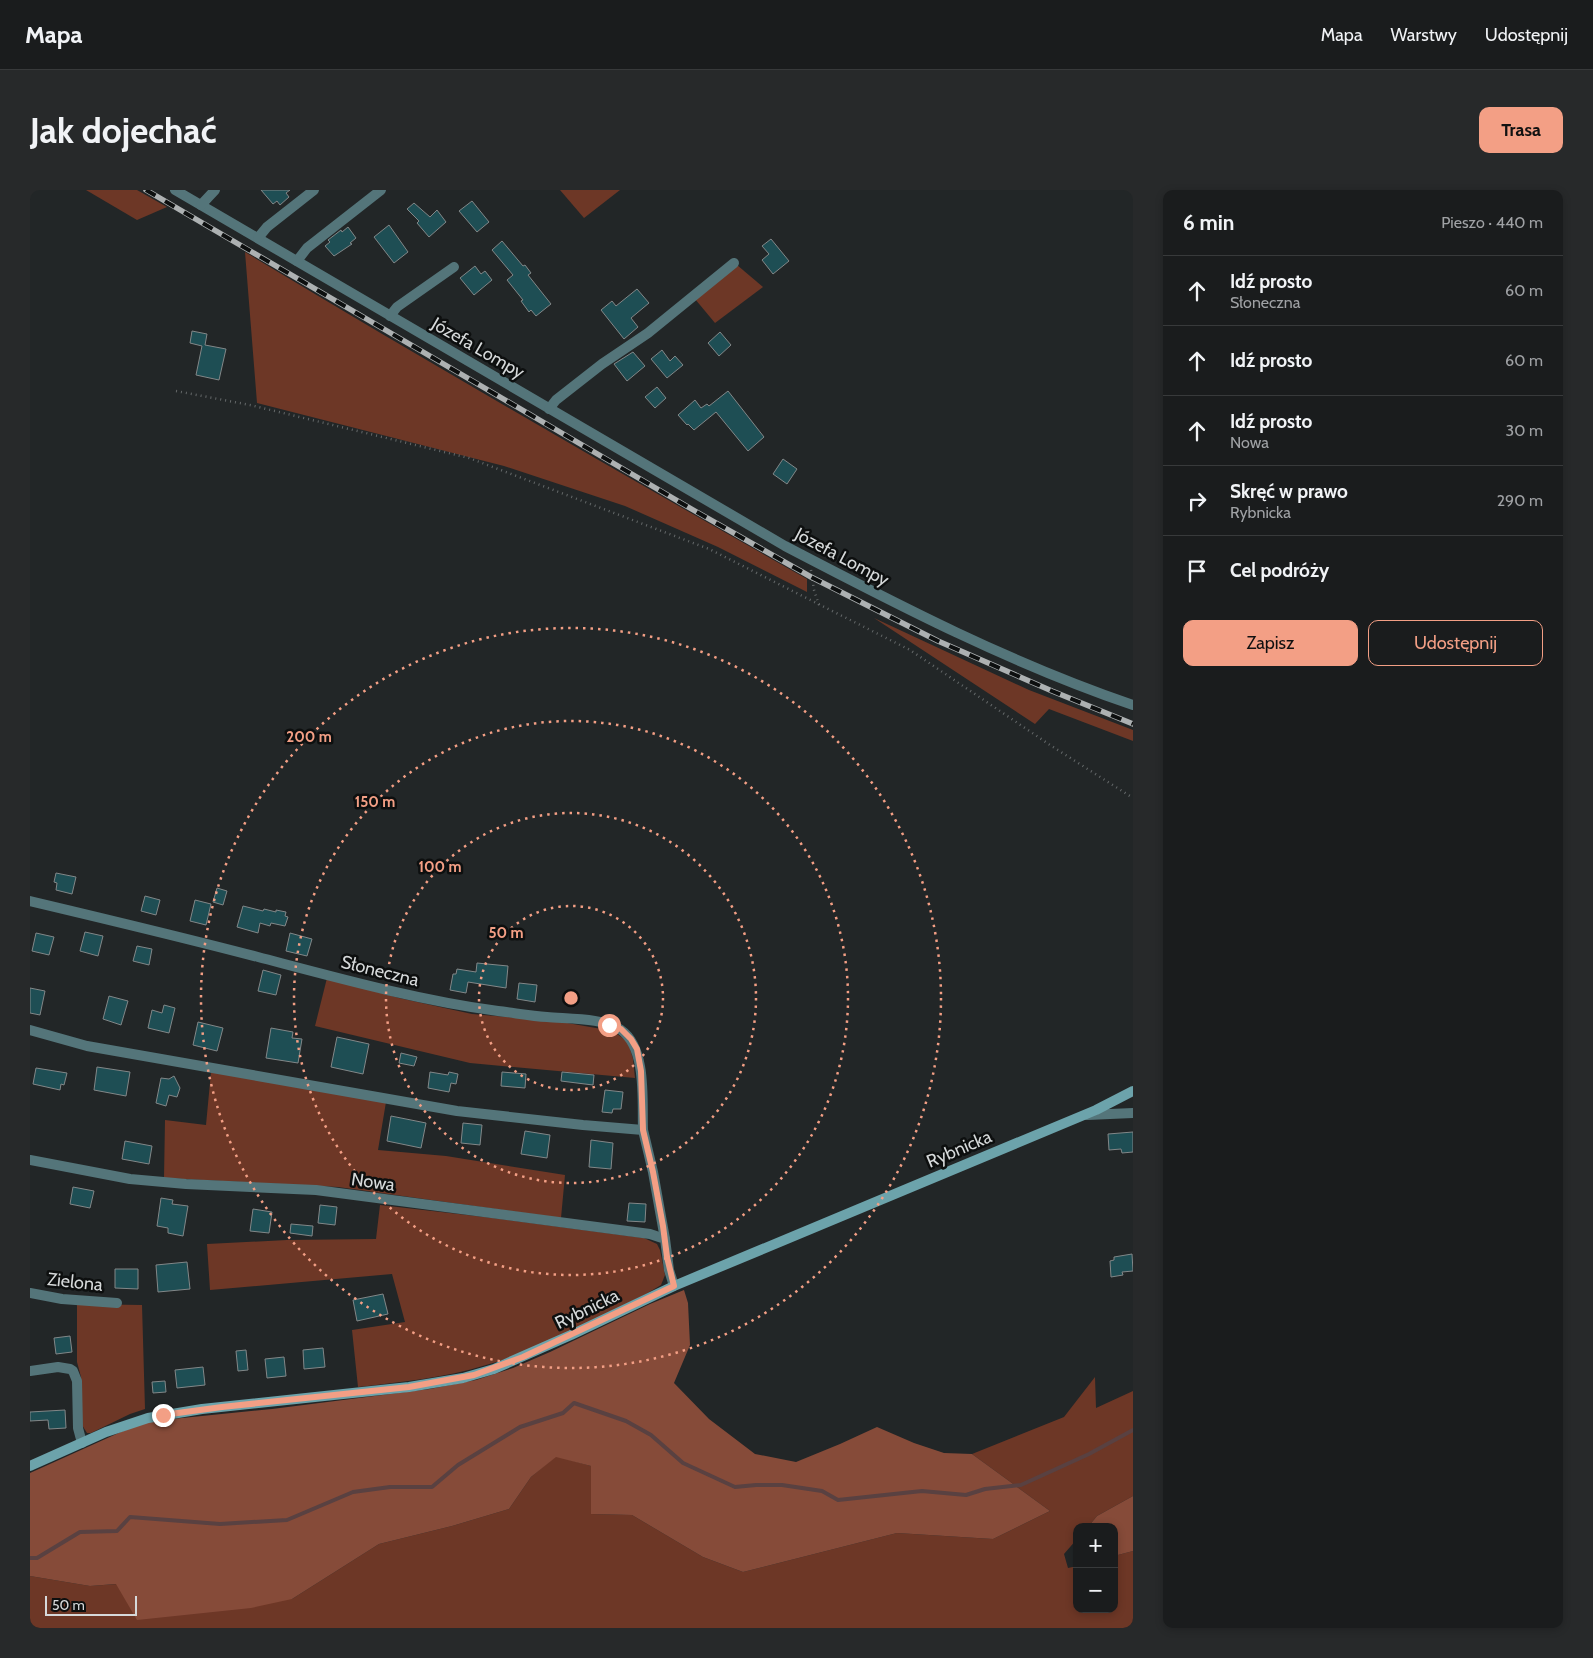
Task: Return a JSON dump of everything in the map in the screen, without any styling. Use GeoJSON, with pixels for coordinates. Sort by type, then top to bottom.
{"type":"FeatureCollection","features":[{"type":"Feature","properties":{"kind":"street","name":"Józefa Lompy"},"geometry":{"type":"LineString","coordinates":[[175,190],[692,493],[812,560],[900,606],[1020,661],[1133,705]]}},
{"type":"Feature","properties":{"kind":"street"},"geometry":{"type":"LineString","coordinates":[[201,205],[215,190]]}},
{"type":"Feature","properties":{"kind":"street"},"geometry":{"type":"LineString","coordinates":[[258,238],[267,227],[314,190]]}},
{"type":"Feature","properties":{"kind":"street"},"geometry":{"type":"LineString","coordinates":[[297,261],[307,248],[380,190]]}},
{"type":"Feature","properties":{"kind":"street"},"geometry":{"type":"LineString","coordinates":[[549,409],[556,400],[602,364],[648,333],[734,263]]}},
{"type":"Feature","properties":{"kind":"street"},"geometry":{"type":"LineString","coordinates":[[390,316],[397,306],[454,267]]}},
{"type":"Feature","properties":{"kind":"street","name":"Słoneczna"},"geometry":{"type":"LineString","coordinates":[[30,901],[152,929],[389,992],[462,1006],[527,1015],[595,1021],[621,1029],[631,1039],[637,1049],[641,1071],[643,1130],[665,1239]]}},
{"type":"Feature","properties":{"kind":"street"},"geometry":{"type":"LineString","coordinates":[[30,1030],[86,1046],[457,1111],[643,1130]]}},
{"type":"Feature","properties":{"kind":"street","name":"Rybnicka"},"geometry":{"type":"LineString","coordinates":[[30,1466],[131,1422],[163,1415],[409,1387],[474,1375],[494,1369],[674,1286],[1096,1110],[1133,1091]]}},
{"type":"Feature","properties":{"kind":"street","name":"Rybnicka"},"geometry":{"type":"LineString","coordinates":[[1081,1115],[1133,1113]]}},
{"type":"Feature","properties":{"kind":"street","name":"Nowa"},"geometry":{"type":"LineString","coordinates":[[30,1160],[130,1179],[186,1184],[316,1190],[650,1234],[665,1239]]}},
{"type":"Feature","properties":{"kind":"street"},"geometry":{"type":"LineString","coordinates":[[665,1239],[669,1270],[674,1286]]}},
{"type":"Feature","properties":{"kind":"street","name":"Zielona"},"geometry":{"type":"LineString","coordinates":[[30,1293],[62,1299],[117,1303]]}},
{"type":"Feature","properties":{"kind":"street"},"geometry":{"type":"LineString","coordinates":[[30,1371],[58,1367],[73,1371],[77,1380],[78,1428],[82,1442]]}},
{"type":"Feature","properties":{"kind":"path"},"geometry":{"type":"LineString","coordinates":[[176,391],[250,405],[470,458],[709,549],[910,650],[1050,745],[1133,798]]}},
{"type":"Feature","properties":{"kind":"path"},"geometry":{"type":"LineString","coordinates":[[812,560],[811,577],[819,605]]}},
{"type":"Feature","properties":{"kind":"shaded area"},"geometry":{"type":"Polygon","coordinates":[[[86,190],[137,190],[167,207],[137,220],[86,190]]]}},
{"type":"Feature","properties":{"kind":"shaded area"},"geometry":{"type":"Polygon","coordinates":[[[560,190],[620,190],[584,218],[560,190]]]}},
{"type":"Feature","properties":{"kind":"shaded area"},"geometry":{"type":"Polygon","coordinates":[[[245,252],[525,417],[807,579],[807,592],[718,547],[625,506],[504,466],[257,403],[245,252]]]}},
{"type":"Feature","properties":{"kind":"shaded area"},"geometry":{"type":"Polygon","coordinates":[[[737,265],[763,287],[715,323],[695,299],[737,265]]]}},
{"type":"Feature","properties":{"kind":"shaded area"},"geometry":{"type":"Polygon","coordinates":[[[874,618],[1029,690],[1133,730],[1133,741],[1049,709],[1035,724],[874,618]]]}},
{"type":"Feature","properties":{"kind":"shaded area"},"geometry":{"type":"Polygon","coordinates":[[[327,978],[399,998],[472,1014],[556,1021],[613,1031],[628,1042],[633,1059],[635,1078],[470,1063],[315,1026],[327,978]]]}},
{"type":"Feature","properties":{"kind":"shaded area"},"geometry":{"type":"Polygon","coordinates":[[[211,1072],[386,1102],[378,1150],[446,1156],[565,1175],[561,1218],[338,1187],[164,1178],[165,1120],[206,1125],[211,1072]]]}},
{"type":"Feature","properties":{"kind":"shaded area"},"geometry":{"type":"Polygon","coordinates":[[[380,1205],[644,1238],[657,1244],[665,1275],[661,1285],[646,1294],[527,1351],[470,1369],[439,1376],[358,1387],[352,1330],[405,1322],[392,1274],[210,1290],[207,1244],[287,1240],[376,1239],[380,1205]]]}},
{"type":"Feature","properties":{"kind":"shaded area"},"geometry":{"type":"Polygon","coordinates":[[[684,1290],[688,1303],[690,1345],[674,1383],[709,1419],[755,1454],[796,1462],[877,1427],[914,1443],[944,1453],[972,1454],[1050,1511],[993,1539],[897,1533],[743,1572],[703,1557],[632,1515],[591,1514],[591,1466],[556,1457],[531,1477],[509,1509],[452,1526],[379,1544],[292,1599],[251,1608],[137,1620],[116,1584],[90,1586],[30,1576],[30,1473],[143,1422],[272,1409],[430,1389],[476,1380],[513,1368],[550,1352],[650,1304],[684,1290]]]}},
{"type":"Feature","properties":{"kind":"shaded area"},"geometry":{"type":"Polygon","coordinates":[[[77,1304],[142,1305],[145,1409],[130,1414],[91,1433],[87,1433],[82,1425],[81,1377],[77,1362],[77,1304]]]}},
{"type":"Feature","properties":{"kind":"shaded area"},"geometry":{"type":"Polygon","coordinates":[[[1095,1377],[1096,1408],[1133,1391],[1133,1496],[1097,1516],[1091,1523],[1073,1523],[1073,1544],[1064,1554],[1068,1568],[1073,1567],[1073,1613],[1118,1613],[1118,1555],[1133,1551],[1133,1628],[30,1628],[30,1576],[90,1586],[117,1584],[292,1599],[379,1544],[452,1526],[509,1509],[531,1477],[556,1456],[591,1466],[591,1514],[632,1515],[703,1557],[743,1572],[897,1533],[993,1539],[1050,1511],[972,1454],[1064,1417],[1095,1377]]]}},
{"type":"Feature","properties":{"kind":"shaded area"},"geometry":{"type":"Polygon","coordinates":[[[1133,1496],[1133,1551],[1118,1555],[1118,1523],[1091,1523],[1097,1516],[1133,1496]]]}},
{"type":"Feature","properties":{"kind":"building"},"geometry":{"type":"Polygon","coordinates":[[[261,190],[290,190],[286,193],[289,197],[280,205],[277,201],[273,204],[261,190]]]}},
{"type":"Feature","properties":{"kind":"building"},"geometry":{"type":"Polygon","coordinates":[[[472,201],[489,222],[477,232],[459,211],[472,201]]]}},
{"type":"Feature","properties":{"kind":"building"},"geometry":{"type":"Polygon","coordinates":[[[414,203],[430,217],[437,210],[446,222],[429,237],[417,223],[419,221],[407,209],[414,203]]]}},
{"type":"Feature","properties":{"kind":"building"},"geometry":{"type":"Polygon","coordinates":[[[389,225],[408,252],[394,263],[374,237],[389,225]]]}},
{"type":"Feature","properties":{"kind":"building"},"geometry":{"type":"Polygon","coordinates":[[[348,227],[356,238],[350,243],[352,244],[334,256],[325,246],[330,242],[328,240],[348,227]]]}},
{"type":"Feature","properties":{"kind":"building"},"geometry":{"type":"Polygon","coordinates":[[[771,239],[789,261],[773,274],[762,260],[769,254],[762,246],[771,239]]]}},
{"type":"Feature","properties":{"kind":"building"},"geometry":{"type":"Polygon","coordinates":[[[502,241],[523,266],[525,265],[531,273],[528,275],[551,304],[536,316],[531,310],[529,312],[521,301],[523,300],[507,280],[513,275],[492,250],[502,241]]]}},
{"type":"Feature","properties":{"kind":"building"},"geometry":{"type":"Polygon","coordinates":[[[475,266],[481,274],[485,271],[492,280],[474,295],[460,278],[475,266]]]}},
{"type":"Feature","properties":{"kind":"building"},"geometry":{"type":"Polygon","coordinates":[[[637,289],[649,303],[631,318],[638,327],[624,339],[601,310],[612,301],[616,306],[637,289]]]}},
{"type":"Feature","properties":{"kind":"building"},"geometry":{"type":"Polygon","coordinates":[[[192,331],[207,334],[205,345],[226,349],[219,380],[196,375],[202,346],[190,343],[192,331]]]}},
{"type":"Feature","properties":{"kind":"building"},"geometry":{"type":"Polygon","coordinates":[[[720,332],[731,345],[719,356],[708,343],[720,332]]]}},
{"type":"Feature","properties":{"kind":"building"},"geometry":{"type":"Polygon","coordinates":[[[662,350],[670,361],[675,356],[683,365],[667,378],[651,359],[662,350]]]}},
{"type":"Feature","properties":{"kind":"building"},"geometry":{"type":"Polygon","coordinates":[[[633,352],[645,366],[627,381],[614,364],[633,352]]]}},
{"type":"Feature","properties":{"kind":"building"},"geometry":{"type":"Polygon","coordinates":[[[657,387],[666,398],[655,408],[645,397],[657,387]]]}},
{"type":"Feature","properties":{"kind":"building"},"geometry":{"type":"Polygon","coordinates":[[[728,391],[764,437],[748,451],[716,412],[694,430],[678,415],[695,400],[701,408],[707,404],[709,406],[728,391]]]}},
{"type":"Feature","properties":{"kind":"building"},"geometry":{"type":"Polygon","coordinates":[[[783,459],[797,469],[787,484],[773,474],[783,459]]]}},
{"type":"Feature","properties":{"kind":"building"},"geometry":{"type":"Polygon","coordinates":[[[56,873],[76,877],[72,894],[56,890],[57,883],[54,882],[56,873]]]}},
{"type":"Feature","properties":{"kind":"building"},"geometry":{"type":"Polygon","coordinates":[[[217,888],[227,891],[223,905],[213,902],[217,888]]]}},
{"type":"Feature","properties":{"kind":"building"},"geometry":{"type":"Polygon","coordinates":[[[145,896],[160,900],[156,915],[141,911],[145,896]]]}},
{"type":"Feature","properties":{"kind":"building"},"geometry":{"type":"Polygon","coordinates":[[[195,900],[211,904],[206,925],[190,921],[195,900]]]}},
{"type":"Feature","properties":{"kind":"building"},"geometry":{"type":"Polygon","coordinates":[[[243,906],[263,911],[264,909],[286,912],[285,916],[288,917],[285,926],[271,923],[270,926],[260,923],[258,933],[237,927],[243,906]]]}},
{"type":"Feature","properties":{"kind":"building"},"geometry":{"type":"Polygon","coordinates":[[[85,932],[103,936],[98,956],[80,951],[85,932]]]}},
{"type":"Feature","properties":{"kind":"building"},"geometry":{"type":"Polygon","coordinates":[[[36,933],[54,937],[49,955],[32,951],[36,933]]]}},
{"type":"Feature","properties":{"kind":"building"},"geometry":{"type":"Polygon","coordinates":[[[290,933],[312,939],[307,956],[286,951],[290,933]]]}},
{"type":"Feature","properties":{"kind":"building"},"geometry":{"type":"Polygon","coordinates":[[[137,946],[152,949],[149,965],[133,961],[137,946]]]}},
{"type":"Feature","properties":{"kind":"building"},"geometry":{"type":"Polygon","coordinates":[[[477,963],[508,966],[506,988],[468,982],[466,993],[450,990],[453,974],[456,974],[457,969],[476,972],[477,963]]]}},
{"type":"Feature","properties":{"kind":"building"},"geometry":{"type":"Polygon","coordinates":[[[263,970],[281,975],[276,995],[258,991],[263,970]]]}},
{"type":"Feature","properties":{"kind":"building"},"geometry":{"type":"Polygon","coordinates":[[[519,983],[537,985],[535,1002],[517,999],[519,983]]]}},
{"type":"Feature","properties":{"kind":"building"},"geometry":{"type":"Polygon","coordinates":[[[30,988],[45,991],[40,1015],[30,1013],[30,988]]]}},
{"type":"Feature","properties":{"kind":"building"},"geometry":{"type":"Polygon","coordinates":[[[109,996],[128,1001],[121,1025],[103,1019],[109,996]]]}},
{"type":"Feature","properties":{"kind":"building"},"geometry":{"type":"Polygon","coordinates":[[[164,1005],[175,1008],[169,1033],[148,1028],[152,1010],[162,1013],[164,1005]]]}},
{"type":"Feature","properties":{"kind":"building"},"geometry":{"type":"Polygon","coordinates":[[[198,1022],[223,1028],[217,1051],[193,1045],[198,1022]]]}},
{"type":"Feature","properties":{"kind":"building"},"geometry":{"type":"Polygon","coordinates":[[[271,1028],[293,1032],[292,1038],[302,1039],[298,1063],[266,1058],[271,1028]]]}},
{"type":"Feature","properties":{"kind":"building"},"geometry":{"type":"Polygon","coordinates":[[[337,1037],[369,1044],[363,1074],[331,1067],[337,1037]]]}},
{"type":"Feature","properties":{"kind":"building"},"geometry":{"type":"Polygon","coordinates":[[[401,1053],[417,1057],[414,1066],[399,1063],[401,1053]]]}},
{"type":"Feature","properties":{"kind":"building"},"geometry":{"type":"Polygon","coordinates":[[[97,1067],[130,1072],[126,1096],[94,1090],[97,1067]]]}},
{"type":"Feature","properties":{"kind":"building"},"geometry":{"type":"Polygon","coordinates":[[[36,1068],[67,1073],[64,1085],[61,1084],[60,1090],[33,1084],[36,1068]]]}},
{"type":"Feature","properties":{"kind":"building"},"geometry":{"type":"Polygon","coordinates":[[[430,1072],[448,1075],[449,1072],[458,1074],[456,1084],[451,1083],[449,1092],[428,1088],[430,1072]]]}},
{"type":"Feature","properties":{"kind":"building"},"geometry":{"type":"Polygon","coordinates":[[[502,1072],[526,1074],[525,1088],[501,1086],[502,1072]]]}},
{"type":"Feature","properties":{"kind":"building"},"geometry":{"type":"Polygon","coordinates":[[[562,1072],[594,1075],[593,1085],[561,1081],[562,1072]]]}},
{"type":"Feature","properties":{"kind":"building"},"geometry":{"type":"Polygon","coordinates":[[[174,1076],[180,1088],[177,1097],[169,1095],[166,1106],[156,1103],[161,1078],[169,1079],[174,1076]]]}},
{"type":"Feature","properties":{"kind":"building"},"geometry":{"type":"Polygon","coordinates":[[[605,1090],[623,1092],[621,1109],[613,1109],[612,1113],[602,1112],[605,1090]]]}},
{"type":"Feature","properties":{"kind":"building"},"geometry":{"type":"Polygon","coordinates":[[[391,1116],[426,1123],[421,1148],[387,1141],[391,1116]]]}},
{"type":"Feature","properties":{"kind":"building"},"geometry":{"type":"Polygon","coordinates":[[[463,1123],[482,1125],[480,1145],[461,1143],[463,1123]]]}},
{"type":"Feature","properties":{"kind":"building"},"geometry":{"type":"Polygon","coordinates":[[[525,1131],[550,1135],[547,1158],[521,1154],[525,1131]]]}},
{"type":"Feature","properties":{"kind":"building"},"geometry":{"type":"Polygon","coordinates":[[[1133,1132],[1133,1152],[1122,1153],[1121,1149],[1109,1150],[1108,1134],[1133,1132]]]}},
{"type":"Feature","properties":{"kind":"building"},"geometry":{"type":"Polygon","coordinates":[[[591,1140],[613,1143],[611,1169],[589,1167],[591,1140]]]}},
{"type":"Feature","properties":{"kind":"building"},"geometry":{"type":"Polygon","coordinates":[[[125,1141],[152,1146],[149,1164],[122,1159],[125,1141]]]}},
{"type":"Feature","properties":{"kind":"building"},"geometry":{"type":"Polygon","coordinates":[[[73,1187],[94,1191],[90,1208],[70,1204],[73,1187]]]}},
{"type":"Feature","properties":{"kind":"building"},"geometry":{"type":"Polygon","coordinates":[[[161,1198],[173,1200],[172,1204],[188,1206],[183,1236],[168,1233],[168,1228],[157,1226],[161,1198]]]}},
{"type":"Feature","properties":{"kind":"building"},"geometry":{"type":"Polygon","coordinates":[[[629,1203],[646,1204],[645,1222],[627,1221],[629,1203]]]}},
{"type":"Feature","properties":{"kind":"building"},"geometry":{"type":"Polygon","coordinates":[[[320,1205],[337,1207],[335,1225],[318,1223],[320,1205]]]}},
{"type":"Feature","properties":{"kind":"building"},"geometry":{"type":"Polygon","coordinates":[[[253,1209],[272,1212],[269,1233],[250,1231],[253,1209]]]}},
{"type":"Feature","properties":{"kind":"building"},"geometry":{"type":"Polygon","coordinates":[[[291,1224],[313,1226],[312,1236],[290,1233],[291,1224]]]}},
{"type":"Feature","properties":{"kind":"building"},"geometry":{"type":"Polygon","coordinates":[[[1132,1254],[1133,1271],[1122,1272],[1123,1275],[1111,1277],[1110,1261],[1114,1260],[1114,1257],[1132,1254]]]}},
{"type":"Feature","properties":{"kind":"building"},"geometry":{"type":"Polygon","coordinates":[[[187,1262],[190,1289],[158,1292],[156,1265],[187,1262]]]}},
{"type":"Feature","properties":{"kind":"building"},"geometry":{"type":"Polygon","coordinates":[[[115,1269],[138,1269],[138,1289],[115,1288],[115,1269]]]}},
{"type":"Feature","properties":{"kind":"building"},"geometry":{"type":"Polygon","coordinates":[[[383,1294],[388,1314],[357,1321],[353,1300],[383,1294]]]}},
{"type":"Feature","properties":{"kind":"building"},"geometry":{"type":"Polygon","coordinates":[[[70,1336],[72,1352],[56,1354],[54,1338],[70,1336]]]}},
{"type":"Feature","properties":{"kind":"building"},"geometry":{"type":"Polygon","coordinates":[[[323,1348],[325,1367],[304,1369],[303,1350],[323,1348]]]}},
{"type":"Feature","properties":{"kind":"building"},"geometry":{"type":"Polygon","coordinates":[[[246,1350],[248,1370],[238,1371],[236,1351],[246,1350]]]}},
{"type":"Feature","properties":{"kind":"building"},"geometry":{"type":"Polygon","coordinates":[[[284,1357],[286,1376],[267,1378],[265,1359],[284,1357]]]}},
{"type":"Feature","properties":{"kind":"building"},"geometry":{"type":"Polygon","coordinates":[[[203,1367],[205,1385],[177,1388],[175,1370],[203,1367]]]}},
{"type":"Feature","properties":{"kind":"building"},"geometry":{"type":"Polygon","coordinates":[[[165,1381],[166,1392],[153,1393],[152,1382],[165,1381]]]}},
{"type":"Feature","properties":{"kind":"building"},"geometry":{"type":"Polygon","coordinates":[[[65,1410],[66,1428],[49,1429],[48,1420],[30,1421],[30,1412],[65,1410]]]}},
{"type":"Feature","properties":{"kind":"waterway"},"geometry":{"type":"LineString","coordinates":[[30,1558],[37,1558],[80,1532],[117,1531],[130,1517],[220,1524],[287,1520],[353,1492],[390,1487],[432,1487],[458,1465],[520,1427],[563,1413],[574,1403],[626,1421],[651,1435],[683,1463],[735,1487],[782,1485],[822,1491],[838,1500],[922,1491],[966,1495],[985,1489],[1021,1485],[1089,1454],[1133,1430]]}},
{"type":"Feature","properties":{"kind":"railway"},"geometry":{"type":"LineString","coordinates":[[146,190],[811,577],[938,641],[1133,724]]}},
{"type":"Feature","properties":{"kind":"route"},"geometry":{"type":"LineString","coordinates":[[163,1415],[202,1409],[409,1387],[474,1375],[523,1357],[601,1322],[674,1286],[667,1257],[660,1207],[643,1130],[641,1071],[637,1049],[631,1039],[621,1029],[609,1025]]}}]}
